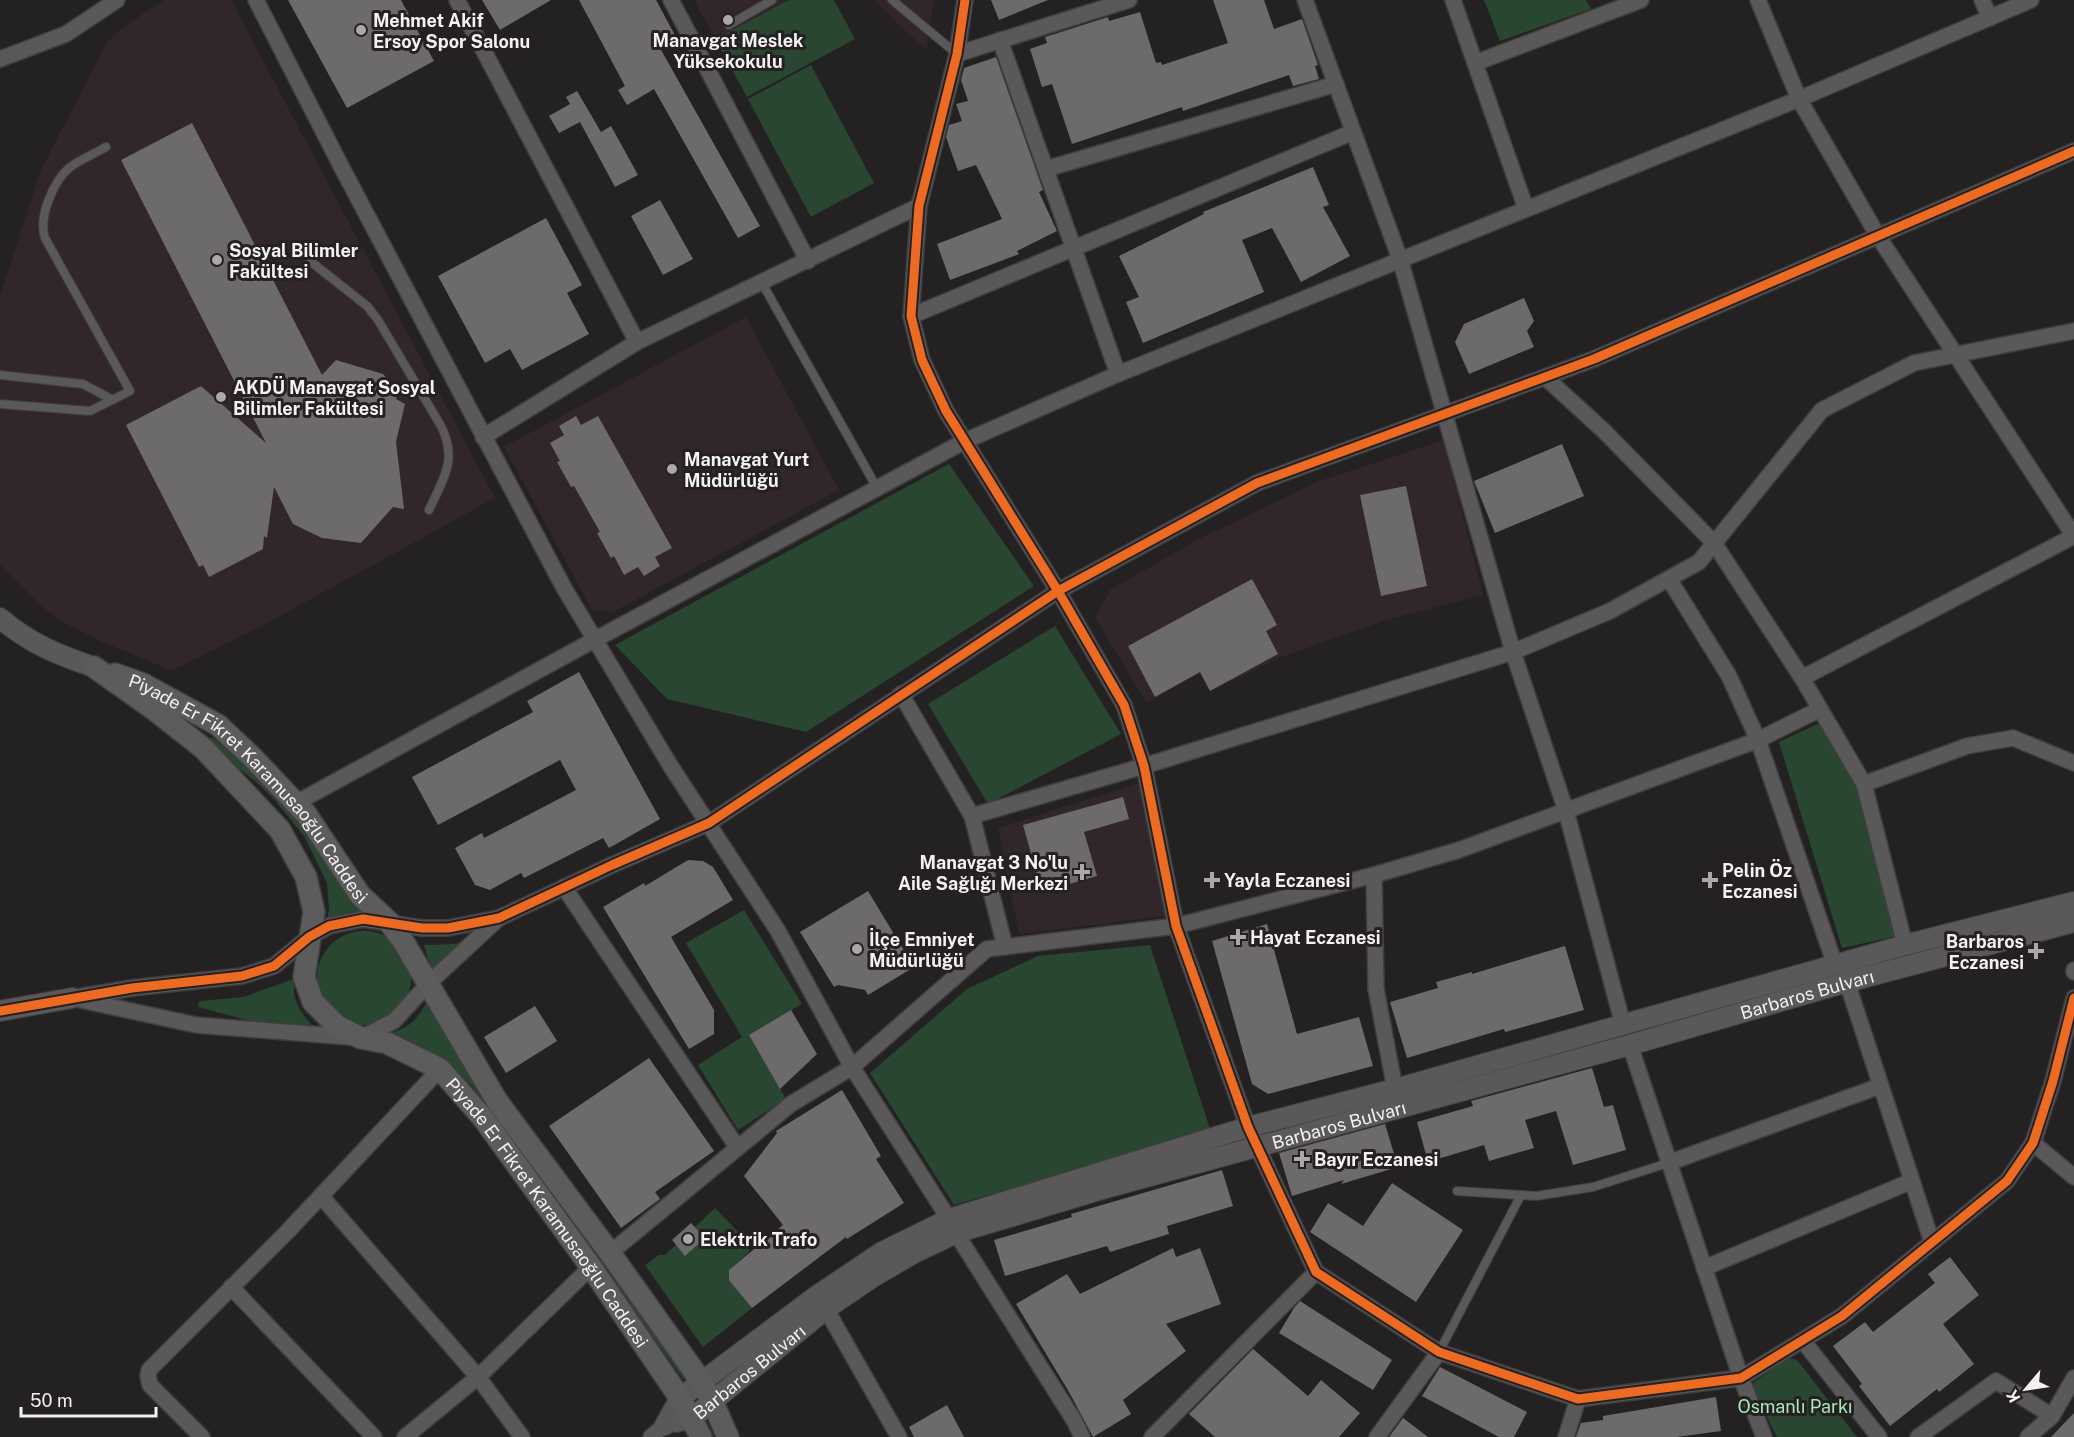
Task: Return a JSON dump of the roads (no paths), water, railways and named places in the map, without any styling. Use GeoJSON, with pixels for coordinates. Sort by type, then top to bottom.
{"type":"FeatureCollection","features":[{"type":"Feature","properties":{"kind":"main road","name":"Piyade Er Fikret Karamusaoğlu Caddesi"},"geometry":{"type":"LineString","coordinates":[[94,667],[143,684],[219,725],[306,814],[360,895],[389,921],[429,983],[497,1101],[610,1253],[701,1381],[728,1437]]}},
{"type":"Feature","properties":{"kind":"main road","name":"Piyade Er Fikret Karamusaoğlu Caddesi"},"geometry":{"type":"LineString","coordinates":[[94,667],[203,748],[280,830],[306,877],[314,912],[304,977],[313,1002],[337,1026],[361,1038],[387,1043],[440,1069],[483,1118],[591,1267],[680,1398],[697,1427]]}},
{"type":"Feature","properties":{"kind":"street"},"geometry":{"type":"LineString","coordinates":[[0,59],[66,34],[117,0]]}},
{"type":"Feature","properties":{"kind":"street"},"geometry":{"type":"LineString","coordinates":[[256,0],[564,588],[670,765],[778,931],[852,1067],[1063,1402],[1082,1437]]}},
{"type":"Feature","properties":{"kind":"street"},"geometry":{"type":"LineString","coordinates":[[457,0],[637,342]]}},
{"type":"Feature","properties":{"kind":"street"},"geometry":{"type":"LineString","coordinates":[[671,0],[808,261]]}},
{"type":"Feature","properties":{"kind":"street"},"geometry":{"type":"LineString","coordinates":[[966,0],[957,54],[919,206],[911,316],[922,360],[946,411],[1058,591],[1124,705],[1144,766],[1176,926],[1256,1148],[1316,1272],[1439,1352],[1578,1399],[1741,1378],[1842,1316],[2007,1181],[2033,1143],[2053,1081],[2074,998]]}},
{"type":"Feature","properties":{"kind":"street"},"geometry":{"type":"LineString","coordinates":[[957,54],[1129,0]]}},
{"type":"Feature","properties":{"kind":"street"},"geometry":{"type":"LineString","coordinates":[[1305,0],[1400,259],[1512,652],[1566,811],[1623,1025]]}},
{"type":"Feature","properties":{"kind":"street"},"geometry":{"type":"LineString","coordinates":[[1453,0],[1526,208]]}},
{"type":"Feature","properties":{"kind":"street"},"geometry":{"type":"LineString","coordinates":[[1475,63],[1603,7],[1641,0]]}},
{"type":"Feature","properties":{"kind":"street"},"geometry":{"type":"LineString","coordinates":[[1758,0],[1799,99],[1878,236],[2074,536],[1802,678]]}},
{"type":"Feature","properties":{"kind":"street"},"geometry":{"type":"LineString","coordinates":[[1982,0],[1990,18]]}},
{"type":"Feature","properties":{"kind":"street"},"geometry":{"type":"LineString","coordinates":[[296,803],[965,441],[1118,374],[1799,99],[2031,0]]}},
{"type":"Feature","properties":{"kind":"street"},"geometry":{"type":"LineString","coordinates":[[1000,40],[1118,374]]}},
{"type":"Feature","properties":{"kind":"street"},"geometry":{"type":"LineString","coordinates":[[1046,170],[1336,84]]}},
{"type":"Feature","properties":{"kind":"street"},"geometry":{"type":"LineString","coordinates":[[911,316],[1353,132]]}},
{"type":"Feature","properties":{"kind":"street"},"geometry":{"type":"LineString","coordinates":[[0,1011],[132,988],[242,976],[274,966],[328,926],[351,921],[363,919],[389,921],[422,928],[440,928],[500,918],[709,823],[1058,591],[1257,483],[1594,359],[2074,151]]}},
{"type":"Feature","properties":{"kind":"street"},"geometry":{"type":"LineString","coordinates":[[483,437],[637,342],[919,206]]}},
{"type":"Feature","properties":{"kind":"street"},"geometry":{"type":"LineString","coordinates":[[972,816],[1144,766],[1512,652],[1610,611],[1699,562],[1822,410],[1914,363],[2074,331]]}},
{"type":"Feature","properties":{"kind":"street"},"geometry":{"type":"LineString","coordinates":[[1546,378],[1605,431],[1714,543],[1802,678],[1864,784],[1905,945]]}},
{"type":"Feature","properties":{"kind":"street"},"geometry":{"type":"LineString","coordinates":[[1668,579],[1729,675],[1758,740],[1835,965]]}},
{"type":"Feature","properties":{"kind":"street","name":"Piyade Er Fikret Karamusaoğlu Caddesi"},"geometry":{"type":"LineString","coordinates":[[0,618],[17,633],[56,655],[94,667]]}},
{"type":"Feature","properties":{"kind":"street"},"geometry":{"type":"LineString","coordinates":[[901,694],[972,816],[1005,947]]}},
{"type":"Feature","properties":{"kind":"street"},"geometry":{"type":"LineString","coordinates":[[610,1253],[791,1104],[852,1067],[987,950],[1176,926],[1374,875],[1459,850],[1758,740],[1820,709]]}},
{"type":"Feature","properties":{"kind":"street"},"geometry":{"type":"LineString","coordinates":[[1864,784],[1967,746],[2013,738],[2074,763]]}},
{"type":"Feature","properties":{"kind":"street"},"geometry":{"type":"LineString","coordinates":[[1374,875],[1376,989],[1395,1089]]}},
{"type":"Feature","properties":{"kind":"street"},"geometry":{"type":"LineString","coordinates":[[564,887],[737,1147]]}},
{"type":"Feature","properties":{"kind":"street","name":"Barbaros Bulvarı"},"geometry":{"type":"LineString","coordinates":[[658,1431],[680,1398],[701,1381],[815,1297],[882,1252],[952,1226],[1248,1127],[1395,1089],[1905,945],[2074,903]]}},
{"type":"Feature","properties":{"kind":"street"},"geometry":{"type":"LineString","coordinates":[[72,998],[196,1025],[361,1038],[394,1021],[429,983],[500,918]]}},
{"type":"Feature","properties":{"kind":"street","name":"Barbaros Bulvarı"},"geometry":{"type":"LineString","coordinates":[[658,1431],[697,1427],[713,1402],[826,1309],[952,1226],[1256,1148],[1630,1046],[1847,982],[2074,922]]}},
{"type":"Feature","properties":{"kind":"street"},"geometry":{"type":"LineString","coordinates":[[1847,982],[1932,1242]]}},
{"type":"Feature","properties":{"kind":"street"},"geometry":{"type":"LineString","coordinates":[[1630,1046],[1741,1378],[1764,1437]]}},
{"type":"Feature","properties":{"kind":"street"},"geometry":{"type":"LineString","coordinates":[[202,1437],[153,1389],[148,1376],[153,1365],[321,1196],[440,1069]]}},
{"type":"Feature","properties":{"kind":"street"},"geometry":{"type":"LineString","coordinates":[[1668,1163],[1880,1086]]}},
{"type":"Feature","properties":{"kind":"street"},"geometry":{"type":"LineString","coordinates":[[2033,1143],[2074,1177]]}},
{"type":"Feature","properties":{"kind":"street"},"geometry":{"type":"LineString","coordinates":[[1704,1268],[1912,1181]]}},
{"type":"Feature","properties":{"kind":"street"},"geometry":{"type":"LineString","coordinates":[[321,1196],[478,1377],[522,1437]]}},
{"type":"Feature","properties":{"kind":"street"},"geometry":{"type":"LineString","coordinates":[[405,1437],[478,1377],[591,1267]]}},
{"type":"Feature","properties":{"kind":"street"},"geometry":{"type":"LineString","coordinates":[[1152,1437],[1316,1272]]}},
{"type":"Feature","properties":{"kind":"street"},"geometry":{"type":"LineString","coordinates":[[231,1287],[374,1437]]}},
{"type":"Feature","properties":{"kind":"street"},"geometry":{"type":"LineString","coordinates":[[826,1309],[899,1437]]}},
{"type":"Feature","properties":{"kind":"street"},"geometry":{"type":"LineString","coordinates":[[1803,1341],[1879,1437]]}},
{"type":"Feature","properties":{"kind":"street"},"geometry":{"type":"LineString","coordinates":[[1377,1437],[1439,1352]]}},
{"type":"Feature","properties":{"kind":"street"},"geometry":{"type":"LineString","coordinates":[[2028,1437],[2052,1416],[2074,1378]]}},
{"type":"Feature","properties":{"kind":"street"},"geometry":{"type":"LineString","coordinates":[[1918,1437],[1996,1381],[2052,1416]]}},
{"type":"Feature","properties":{"kind":"street"},"geometry":{"type":"LineString","coordinates":[[1566,1437],[1578,1399]]}},
{"type":"Feature","properties":{"kind":"lane"},"geometry":{"type":"LineString","coordinates":[[729,25],[772,0]]}},
{"type":"Feature","properties":{"kind":"lane"},"geometry":{"type":"LineString","coordinates":[[892,0],[957,54]]}},
{"type":"Feature","properties":{"kind":"lane"},"geometry":{"type":"LineString","coordinates":[[0,404],[90,411],[130,391],[45,238],[42,225],[55,186],[60,178],[70,167],[106,147]]}},
{"type":"Feature","properties":{"kind":"lane"},"geometry":{"type":"LineString","coordinates":[[310,261],[367,306],[378,320],[446,434],[450,453],[448,469],[429,510]]}},
{"type":"Feature","properties":{"kind":"lane"},"geometry":{"type":"LineString","coordinates":[[762,283],[877,489]]}},
{"type":"Feature","properties":{"kind":"lane"},"geometry":{"type":"LineString","coordinates":[[0,375],[83,384],[112,400]]}},
{"type":"Feature","properties":{"kind":"lane"},"geometry":{"type":"LineString","coordinates":[[1457,1191],[1536,1196],[1593,1187],[1668,1163]]}},
{"type":"Feature","properties":{"kind":"lane"},"geometry":{"type":"LineString","coordinates":[[1439,1352],[1521,1195]]}},
{"type":"Feature","properties":{"kind":"place","name":"Manavgat Meslek Yüksekokulu"},"geometry":{"type":"Point","coordinates":[728,20]}},
{"type":"Feature","properties":{"kind":"place","name":"Mehmet Akif Ersoy Spor Salonu"},"geometry":{"type":"Point","coordinates":[361,30]}},
{"type":"Feature","properties":{"kind":"place","name":"Sosyal Bilimler Fakültesi"},"geometry":{"type":"Point","coordinates":[217,260]}},
{"type":"Feature","properties":{"kind":"place","name":"AKDÜ Manavgat Sosyal Bilimler Fakültesi"},"geometry":{"type":"Point","coordinates":[221,397]}},
{"type":"Feature","properties":{"kind":"place","name":"Manavgat Yurt Müdürlüğü"},"geometry":{"type":"Point","coordinates":[672,469]}},
{"type":"Feature","properties":{"kind":"place","name":"Manavgat 3 No'lu Aile Sağlığı Merkezi"},"geometry":{"type":"Point","coordinates":[1082,872]}},
{"type":"Feature","properties":{"kind":"place","name":"Yayla Eczanesi"},"geometry":{"type":"Point","coordinates":[1212,880]}},
{"type":"Feature","properties":{"kind":"place","name":"Pelin Öz Eczanesi"},"geometry":{"type":"Point","coordinates":[1710,880]}},
{"type":"Feature","properties":{"kind":"place","name":"Hayat Eczanesi"},"geometry":{"type":"Point","coordinates":[1238,937]}},
{"type":"Feature","properties":{"kind":"place","name":"İlçe Emniyet Müdürlüğü"},"geometry":{"type":"Point","coordinates":[857,949]}},
{"type":"Feature","properties":{"kind":"place","name":"Barbaros Eczanesi"},"geometry":{"type":"Point","coordinates":[2036,951]}},
{"type":"Feature","properties":{"kind":"place","name":"Bayır Eczanesi"},"geometry":{"type":"Point","coordinates":[1302,1159]}},
{"type":"Feature","properties":{"kind":"place","name":"Elektrik Trafo"},"geometry":{"type":"Point","coordinates":[688,1239]}},
{"type":"Feature","properties":{"kind":"park label","name":"Osmanlı Parkı"},"geometry":{"type":"Point","coordinates":[1795,1406]}}]}
